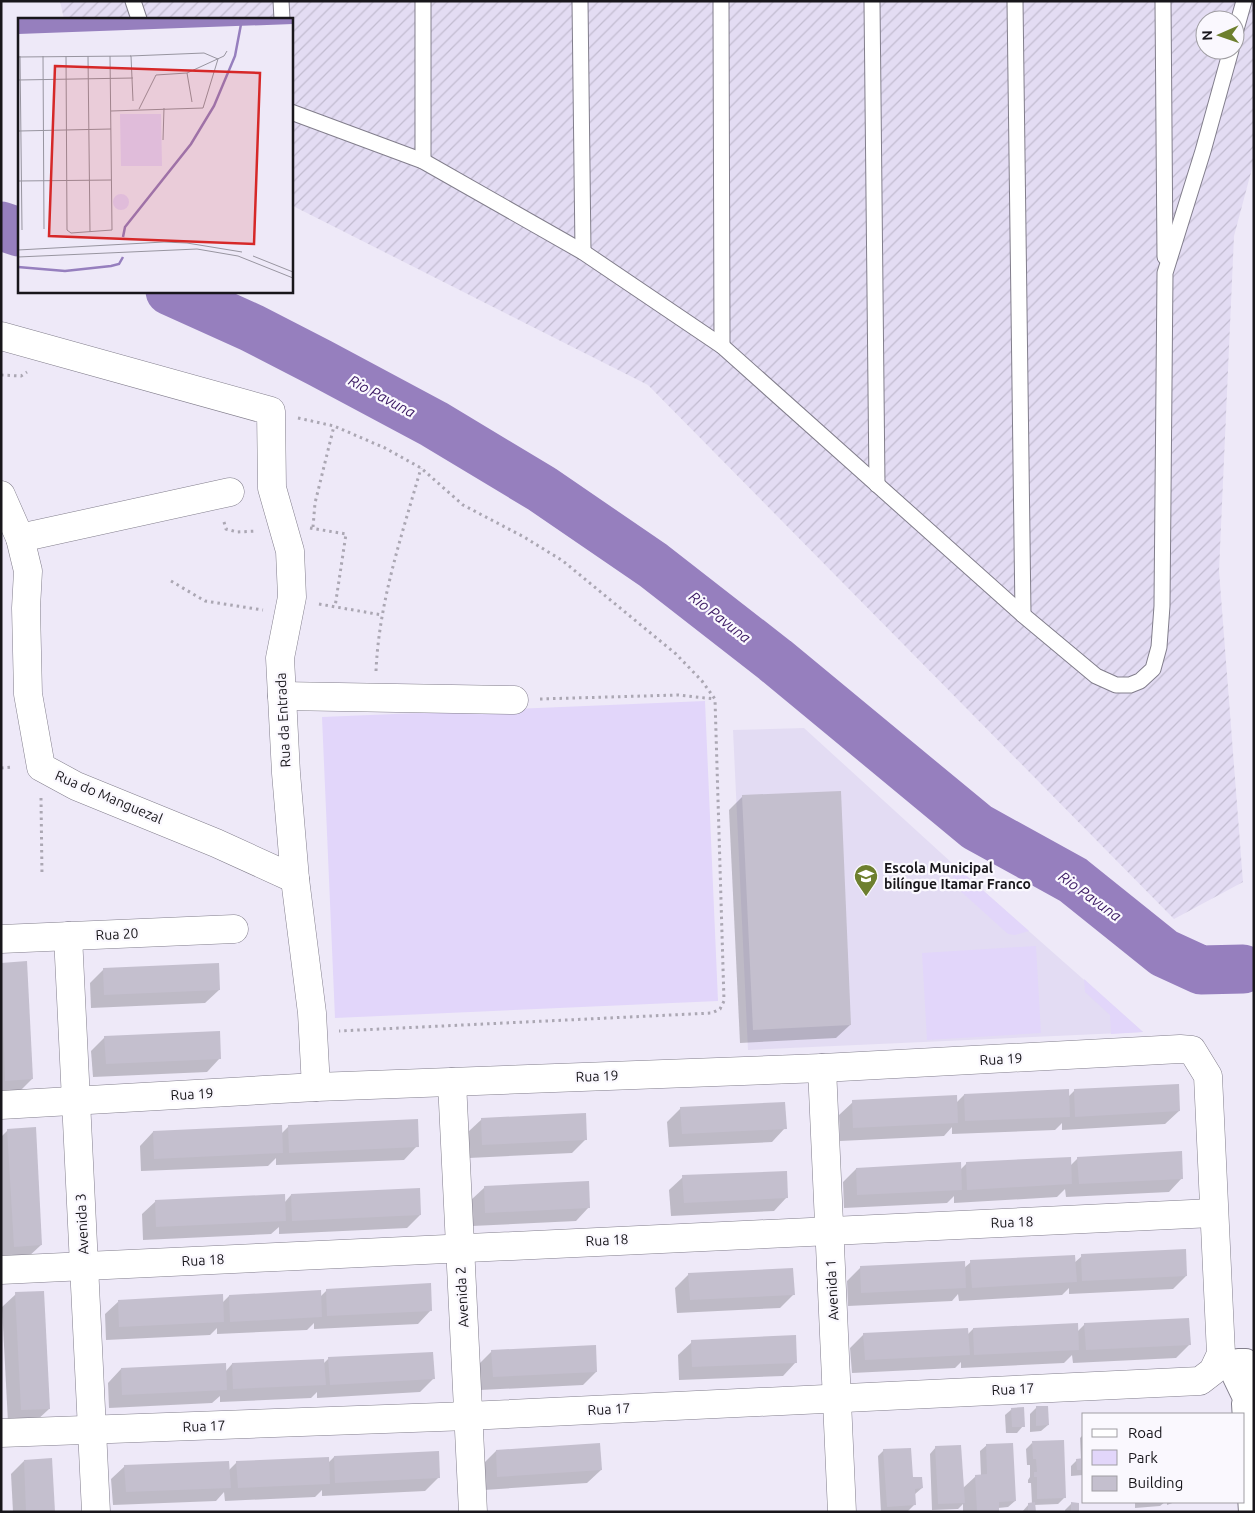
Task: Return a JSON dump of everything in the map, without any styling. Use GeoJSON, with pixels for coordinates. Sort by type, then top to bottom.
{"type":"FeatureCollection","features":[{"type":"Feature","properties":{"kind":"street"},"geometry":{"type":"LineString","coordinates":[[1,336],[271,411]]}},
{"type":"Feature","properties":{"kind":"street","name":"Rua da Entrada"},"geometry":{"type":"LineString","coordinates":[[271,411],[272,488],[290,550],[290,606],[280,658],[295,879],[310,984],[316,1087]]}},
{"type":"Feature","properties":{"kind":"street"},"geometry":{"type":"LineString","coordinates":[[20,538],[230,492]]}},
{"type":"Feature","properties":{"kind":"street","name":"Rua do Manguezal"},"geometry":{"type":"LineString","coordinates":[[1,495],[20,538],[28,570],[28,694],[33,733],[41,767],[76,786],[216,843],[295,879]]}},
{"type":"Feature","properties":{"kind":"street"},"geometry":{"type":"LineString","coordinates":[[282,696],[514,700]]}},
{"type":"Feature","properties":{"kind":"street","name":"Rua 20"},"geometry":{"type":"LineString","coordinates":[[1,939],[234,929]]}},
{"type":"Feature","properties":{"kind":"street","name":"Avenida 3"},"geometry":{"type":"LineString","coordinates":[[68,936],[96,1512]]}},
{"type":"Feature","properties":{"kind":"street","name":"Rua 19"},"geometry":{"type":"LineString","coordinates":[[1,1105],[316,1087],[822,1068],[1180,1049],[1192,1050],[1208,1076],[1213,1213]]}},
{"type":"Feature","properties":{"kind":"street","name":"Avenida 1"},"geometry":{"type":"LineString","coordinates":[[822,1068],[842,1512]]}},
{"type":"Feature","properties":{"kind":"street","name":"Avenida 2"},"geometry":{"type":"LineString","coordinates":[[452,1082],[472,1512]]}},
{"type":"Feature","properties":{"kind":"street","name":"Rua 18"},"geometry":{"type":"LineString","coordinates":[[1,1270],[1213,1213]]}},
{"type":"Feature","properties":{"kind":"street","name":"Rua 17"},"geometry":{"type":"LineString","coordinates":[[1,1434],[468,1416],[1200,1380],[1213,1371],[1222,1354],[1213,1213]]}},
{"type":"Feature","properties":{"kind":"street"},"geometry":{"type":"LineString","coordinates":[[1244,1396],[1251,1512]]}},
{"type":"Feature","properties":{"kind":"lane"},"geometry":{"type":"LineString","coordinates":[[133,1],[140,18]]}},
{"type":"Feature","properties":{"kind":"lane"},"geometry":{"type":"LineString","coordinates":[[281,1],[282,18]]}},
{"type":"Feature","properties":{"kind":"lane"},"geometry":{"type":"LineString","coordinates":[[423,1],[423,161]]}},
{"type":"Feature","properties":{"kind":"lane"},"geometry":{"type":"LineString","coordinates":[[580,1],[583,252]]}},
{"type":"Feature","properties":{"kind":"lane"},"geometry":{"type":"LineString","coordinates":[[721,1],[722,346]]}},
{"type":"Feature","properties":{"kind":"lane"},"geometry":{"type":"LineString","coordinates":[[872,1],[877,485]]}},
{"type":"Feature","properties":{"kind":"lane"},"geometry":{"type":"LineString","coordinates":[[1015,1],[1023,615]]}},
{"type":"Feature","properties":{"kind":"lane"},"geometry":{"type":"LineString","coordinates":[[292,112],[423,161],[583,252],[722,346],[1023,615],[1096,676],[1116,685],[1130,685],[1140,681],[1153,669],[1159,647],[1162,606],[1165,273],[1163,1]]}},
{"type":"Feature","properties":{"kind":"lane"},"geometry":{"type":"LineString","coordinates":[[1165,273],[1203,151],[1227,60]]}},
{"type":"Feature","properties":{"kind":"path"},"geometry":{"type":"LineString","coordinates":[[271,411],[334,426],[385,448],[421,468],[463,505],[524,536],[563,561],[676,654],[702,681],[714,699],[724,1001],[720,1009],[712,1013],[314,1032]]}},
{"type":"Feature","properties":{"kind":"path"},"geometry":{"type":"LineString","coordinates":[[312,537],[315,503],[334,426]]}},
{"type":"Feature","properties":{"kind":"path"},"geometry":{"type":"LineString","coordinates":[[374,697],[378,635],[382,615],[393,566],[421,468]]}},
{"type":"Feature","properties":{"kind":"path"},"geometry":{"type":"LineString","coordinates":[[171,581],[206,601],[290,606],[306,602],[382,615]]}},
{"type":"Feature","properties":{"kind":"path"},"geometry":{"type":"LineString","coordinates":[[514,700],[678,695],[714,699]]}},
{"type":"Feature","properties":{"kind":"path"},"geometry":{"type":"LineString","coordinates":[[41,767],[42,876]]}},
{"type":"Feature","properties":{"kind":"shaded area"},"geometry":{"type":"Polygon","coordinates":[[[60,1],[1254,1],[1254,161],[1234,236],[1219,571],[1243,882],[1174,919],[648,385],[292,206],[292,18],[64,18],[60,1]]]}},
{"type":"Feature","properties":{"kind":"shaded area","name":"Escola Municipal bilíngue Itamar Franco"},"geometry":{"type":"Polygon","coordinates":[[[804,728],[952,863],[1143,1032],[748,1050],[733,730],[804,728]]]}},
{"type":"Feature","properties":{"kind":"green space"},"geometry":{"type":"Polygon","coordinates":[[[705,701],[718,1001],[335,1018],[322,717],[705,701]]]}},
{"type":"Feature","properties":{"kind":"green space"},"geometry":{"type":"Polygon","coordinates":[[[952,863],[1029,931],[1015,935],[1008,934],[957,888],[953,880],[952,863]]]}},
{"type":"Feature","properties":{"kind":"green space"},"geometry":{"type":"Polygon","coordinates":[[[1036,946],[1041,1033],[927,1040],[922,953],[1036,946]]]}},
{"type":"Feature","properties":{"kind":"green space"},"geometry":{"type":"Polygon","coordinates":[[[1084,979],[1143,1032],[1111,1034],[1110,1015],[1085,992],[1084,979]]]}},
{"type":"Feature","properties":{"kind":"building"},"geometry":{"type":"Polygon","coordinates":[[[841,791],[851,1025],[753,1030],[742,795],[841,791]]]}},
{"type":"Feature","properties":{"kind":"building"},"geometry":{"type":"Polygon","coordinates":[[[27,961],[33,1079],[5,1081],[1,963],[27,961]]]}},
{"type":"Feature","properties":{"kind":"building"},"geometry":{"type":"Polygon","coordinates":[[[219,963],[220,990],[104,995],[103,968],[219,963]]]}},
{"type":"Feature","properties":{"kind":"building"},"geometry":{"type":"Polygon","coordinates":[[[220,1031],[221,1059],[106,1064],[104,1036],[220,1031]]]}},
{"type":"Feature","properties":{"kind":"building"},"geometry":{"type":"Polygon","coordinates":[[[1179,1084],[1180,1111],[1075,1117],[1074,1089],[1179,1084]]]}},
{"type":"Feature","properties":{"kind":"building"},"geometry":{"type":"Polygon","coordinates":[[[1069,1089],[1070,1117],[965,1121],[964,1094],[1069,1089]]]}},
{"type":"Feature","properties":{"kind":"building"},"geometry":{"type":"Polygon","coordinates":[[[957,1095],[958,1123],[853,1128],[852,1100],[957,1095]]]}},
{"type":"Feature","properties":{"kind":"building"},"geometry":{"type":"Polygon","coordinates":[[[785,1102],[787,1129],[682,1134],[680,1107],[785,1102]]]}},
{"type":"Feature","properties":{"kind":"building"},"geometry":{"type":"Polygon","coordinates":[[[586,1113],[587,1140],[482,1145],[481,1118],[586,1113]]]}},
{"type":"Feature","properties":{"kind":"building"},"geometry":{"type":"Polygon","coordinates":[[[418,1119],[419,1147],[289,1153],[288,1125],[418,1119]]]}},
{"type":"Feature","properties":{"kind":"building"},"geometry":{"type":"Polygon","coordinates":[[[282,1125],[283,1153],[154,1159],[153,1131],[282,1125]]]}},
{"type":"Feature","properties":{"kind":"building"},"geometry":{"type":"Polygon","coordinates":[[[36,1127],[42,1245],[14,1247],[7,1129],[36,1127]]]}},
{"type":"Feature","properties":{"kind":"building"},"geometry":{"type":"Polygon","coordinates":[[[1182,1151],[1183,1179],[1079,1184],[1077,1157],[1182,1151]]]}},
{"type":"Feature","properties":{"kind":"building"},"geometry":{"type":"Polygon","coordinates":[[[1071,1157],[1072,1184],[967,1190],[966,1162],[1071,1157]]]}},
{"type":"Feature","properties":{"kind":"building"},"geometry":{"type":"Polygon","coordinates":[[[961,1162],[962,1190],[857,1195],[856,1168],[961,1162]]]}},
{"type":"Feature","properties":{"kind":"building"},"geometry":{"type":"Polygon","coordinates":[[[787,1171],[788,1198],[684,1203],[682,1175],[787,1171]]]}},
{"type":"Feature","properties":{"kind":"building"},"geometry":{"type":"Polygon","coordinates":[[[589,1181],[590,1208],[485,1213],[484,1186],[589,1181]]]}},
{"type":"Feature","properties":{"kind":"building"},"geometry":{"type":"Polygon","coordinates":[[[420,1188],[421,1215],[292,1221],[291,1194],[420,1188]]]}},
{"type":"Feature","properties":{"kind":"building"},"geometry":{"type":"Polygon","coordinates":[[[285,1194],[286,1221],[156,1227],[155,1200],[285,1194]]]}},
{"type":"Feature","properties":{"kind":"building"},"geometry":{"type":"Polygon","coordinates":[[[1186,1249],[1187,1276],[1082,1281],[1081,1254],[1186,1249]]]}},
{"type":"Feature","properties":{"kind":"building"},"geometry":{"type":"Polygon","coordinates":[[[1075,1255],[1077,1282],[972,1288],[970,1260],[1075,1255]]]}},
{"type":"Feature","properties":{"kind":"building"},"geometry":{"type":"Polygon","coordinates":[[[965,1261],[966,1288],[861,1293],[860,1266],[965,1261]]]}},
{"type":"Feature","properties":{"kind":"building"},"geometry":{"type":"Polygon","coordinates":[[[793,1268],[795,1295],[690,1300],[688,1273],[793,1268]]]}},
{"type":"Feature","properties":{"kind":"building"},"geometry":{"type":"Polygon","coordinates":[[[431,1283],[432,1311],[327,1316],[326,1289],[431,1283]]]}},
{"type":"Feature","properties":{"kind":"building"},"geometry":{"type":"Polygon","coordinates":[[[321,1290],[322,1317],[230,1322],[229,1295],[321,1290]]]}},
{"type":"Feature","properties":{"kind":"building"},"geometry":{"type":"Polygon","coordinates":[[[44,1291],[50,1409],[21,1410],[15,1292],[44,1291]]]}},
{"type":"Feature","properties":{"kind":"building"},"geometry":{"type":"Polygon","coordinates":[[[223,1294],[224,1322],[119,1327],[118,1300],[223,1294]]]}},
{"type":"Feature","properties":{"kind":"building"},"geometry":{"type":"Polygon","coordinates":[[[1189,1318],[1191,1345],[1086,1350],[1084,1323],[1189,1318]]]}},
{"type":"Feature","properties":{"kind":"building"},"geometry":{"type":"Polygon","coordinates":[[[1078,1323],[1079,1350],[974,1355],[973,1328],[1078,1323]]]}},
{"type":"Feature","properties":{"kind":"building"},"geometry":{"type":"Polygon","coordinates":[[[968,1328],[970,1355],[865,1360],[863,1333],[968,1328]]]}},
{"type":"Feature","properties":{"kind":"building"},"geometry":{"type":"Polygon","coordinates":[[[796,1335],[797,1363],[692,1367],[691,1340],[796,1335]]]}},
{"type":"Feature","properties":{"kind":"building"},"geometry":{"type":"Polygon","coordinates":[[[596,1345],[597,1372],[493,1377],[491,1350],[596,1345]]]}},
{"type":"Feature","properties":{"kind":"building"},"geometry":{"type":"Polygon","coordinates":[[[433,1352],[435,1379],[330,1385],[328,1357],[433,1352]]]}},
{"type":"Feature","properties":{"kind":"building"},"geometry":{"type":"Polygon","coordinates":[[[324,1359],[326,1385],[233,1389],[232,1363],[324,1359]]]}},
{"type":"Feature","properties":{"kind":"building"},"geometry":{"type":"Polygon","coordinates":[[[226,1363],[227,1390],[122,1395],[121,1368],[226,1363]]]}},
{"type":"Feature","properties":{"kind":"building"},"geometry":{"type":"Polygon","coordinates":[[[1036,1406],[1048,1406],[1049,1425],[1036,1426],[1036,1406]]]}},
{"type":"Feature","properties":{"kind":"building"},"geometry":{"type":"Polygon","coordinates":[[[1024,1407],[1025,1427],[1012,1427],[1011,1408],[1024,1407]]]}},
{"type":"Feature","properties":{"kind":"building"},"geometry":{"type":"Polygon","coordinates":[[[1064,1440],[1066,1498],[1037,1499],[1037,1477],[1034,1477],[1034,1472],[1037,1472],[1036,1459],[1033,1459],[1032,1441],[1064,1440]]]}},
{"type":"Feature","properties":{"kind":"building"},"geometry":{"type":"Polygon","coordinates":[[[600,1443],[602,1470],[497,1477],[496,1450],[600,1443]]]}},
{"type":"Feature","properties":{"kind":"building"},"geometry":{"type":"Polygon","coordinates":[[[1013,1443],[1016,1501],[999,1502],[999,1512],[977,1512],[975,1475],[987,1474],[986,1444],[1013,1443]]]}},
{"type":"Feature","properties":{"kind":"building"},"geometry":{"type":"Polygon","coordinates":[[[961,1445],[965,1503],[938,1504],[935,1446],[961,1445]]]}},
{"type":"Feature","properties":{"kind":"building"},"geometry":{"type":"Polygon","coordinates":[[[911,1448],[913,1477],[922,1477],[923,1488],[915,1489],[916,1505],[887,1507],[883,1449],[911,1448]]]}},
{"type":"Feature","properties":{"kind":"building"},"geometry":{"type":"Polygon","coordinates":[[[439,1451],[440,1478],[335,1483],[334,1456],[439,1451]]]}},
{"type":"Feature","properties":{"kind":"building"},"geometry":{"type":"Polygon","coordinates":[[[329,1457],[330,1484],[238,1488],[236,1461],[329,1457]]]}},
{"type":"Feature","properties":{"kind":"building"},"geometry":{"type":"Polygon","coordinates":[[[52,1458],[55,1512],[26,1512],[24,1460],[52,1458]]]}},
{"type":"Feature","properties":{"kind":"building"},"geometry":{"type":"Polygon","coordinates":[[[1082,1458],[1082,1470],[1077,1470],[1076,1459],[1082,1458]]]}},
{"type":"Feature","properties":{"kind":"building"},"geometry":{"type":"Polygon","coordinates":[[[229,1461],[231,1488],[126,1492],[124,1465],[229,1461]]]}},
{"type":"Feature","properties":{"kind":"building"},"geometry":{"type":"Polygon","coordinates":[[[1035,1502],[1036,1512],[1028,1512],[1028,1503],[1035,1502]]]}},
{"type":"Feature","properties":{"kind":"building"},"geometry":{"type":"Polygon","coordinates":[[[1071,1502],[1079,1503],[1079,1511],[1071,1511],[1071,1502]]]}},
{"type":"Feature","properties":{"kind":"waterway","name":"Rio Pavuna"},"geometry":{"type":"LineString","coordinates":[[1,226],[18,232]]}},
{"type":"Feature","properties":{"kind":"waterway","name":"Rio Pavuna"},"geometry":{"type":"LineString","coordinates":[[172,292],[252,328],[320,363],[434,424],[542,489],[653,565],[775,660],[977,827],[1073,880],[1164,953],[1201,970],[1243,969]]}},
{"type":"Feature","properties":{"kind":"place","name":"Escola Municipal bilíngue Itamar Franco"},"geometry":{"type":"Point","coordinates":[866,897]}}]}
